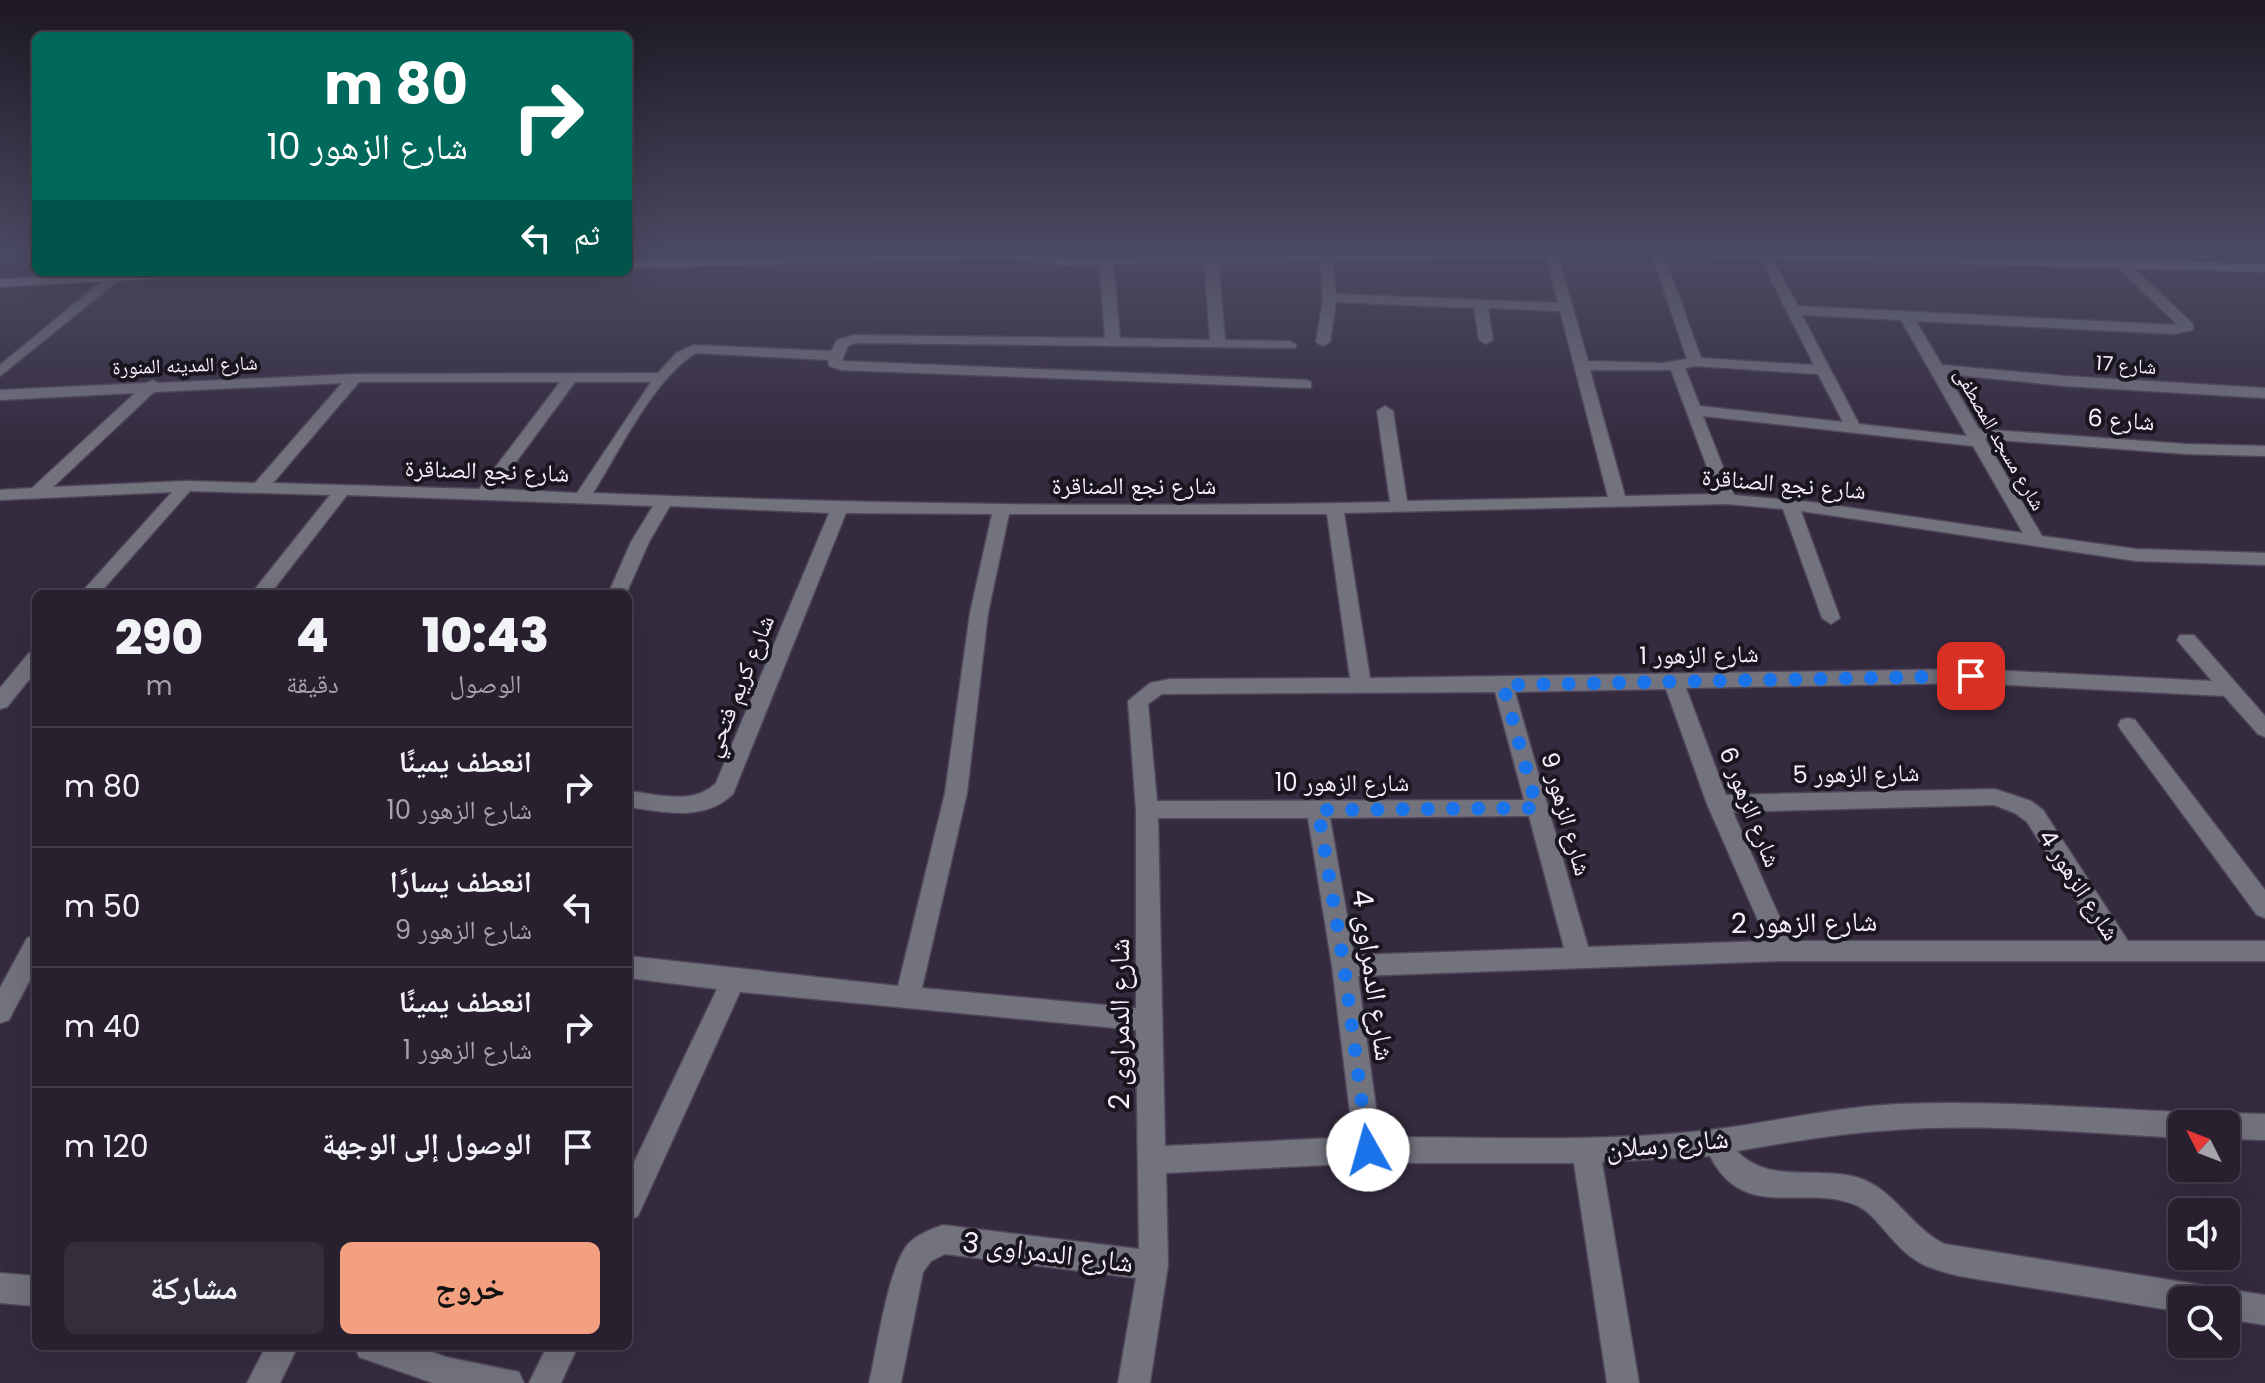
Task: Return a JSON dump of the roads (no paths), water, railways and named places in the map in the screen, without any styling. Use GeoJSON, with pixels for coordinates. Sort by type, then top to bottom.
{"type":"FeatureCollection","features":[{"type":"Feature","properties":{"kind":"street"},"geometry":{"type":"LineString","coordinates":[[0,372],[67,317]]}},
{"type":"Feature","properties":{"kind":"street"},"geometry":{"type":"LineString","coordinates":[[1111,317],[1113,343]]}},
{"type":"Feature","properties":{"kind":"street"},"geometry":{"type":"LineString","coordinates":[[1216,317],[1218,344]]}},
{"type":"Feature","properties":{"kind":"street"},"geometry":{"type":"LineString","coordinates":[[1323,342],[1327,317]]}},
{"type":"Feature","properties":{"kind":"street"},"geometry":{"type":"LineString","coordinates":[[1482,317],[1486,340]]}},
{"type":"Feature","properties":{"kind":"street"},"geometry":{"type":"LineString","coordinates":[[1567,317],[1618,501]]}},
{"type":"Feature","properties":{"kind":"street"},"geometry":{"type":"LineString","coordinates":[[1681,317],[1695,362]]}},
{"type":"Feature","properties":{"kind":"street"},"geometry":{"type":"LineString","coordinates":[[1796,317],[1854,429]]}},
{"type":"Feature","properties":{"kind":"street","name":"شارع مسجد المصطفى"},"geometry":{"type":"LineString","coordinates":[[1906,317],[2037,542]]}},
{"type":"Feature","properties":{"kind":"street"},"geometry":{"type":"LineString","coordinates":[[1948,317],[2174,330],[2188,327],[2177,317]]}},
{"type":"Feature","properties":{"kind":"street"},"geometry":{"type":"LineString","coordinates":[[1290,345],[853,339],[844,341],[833,361],[837,365],[857,367],[1306,385]]}},
{"type":"Feature","properties":{"kind":"street"},"geometry":{"type":"LineString","coordinates":[[582,498],[680,353],[693,349],[836,356]]}},
{"type":"Feature","properties":{"kind":"street"},"geometry":{"type":"LineString","coordinates":[[1579,365],[1662,367],[1695,362],[1824,370]]}},
{"type":"Feature","properties":{"kind":"street"},"geometry":{"type":"LineString","coordinates":[[1676,364],[1727,499]]}},
{"type":"Feature","properties":{"kind":"street","name":"شارع 17"},"geometry":{"type":"LineString","coordinates":[[1937,369],[2065,381],[2265,393]]}},
{"type":"Feature","properties":{"kind":"street"},"geometry":{"type":"LineString","coordinates":[[484,494],[572,376]]}},
{"type":"Feature","properties":{"kind":"street","name":"شارع المدينه المنورة"},"geometry":{"type":"LineString","coordinates":[[0,395],[153,385],[355,378],[661,377]]}},
{"type":"Feature","properties":{"kind":"street"},"geometry":{"type":"LineString","coordinates":[[259,489],[355,378]]}},
{"type":"Feature","properties":{"kind":"street"},"geometry":{"type":"LineString","coordinates":[[38,492],[153,385]]}},
{"type":"Feature","properties":{"kind":"street","name":"شارع 6"},"geometry":{"type":"LineString","coordinates":[[1693,410],[1854,429],[1976,438],[2265,451]]}},
{"type":"Feature","properties":{"kind":"street"},"geometry":{"type":"LineString","coordinates":[[1385,411],[1399,505]]}},
{"type":"Feature","properties":{"kind":"street"},"geometry":{"type":"LineString","coordinates":[[93,590],[186,486]]}},
{"type":"Feature","properties":{"kind":"street","name":"شارع نجع الصناقرة"},"geometry":{"type":"LineString","coordinates":[[0,495],[186,486],[840,508],[1219,511],[1727,499],[1790,505],[2136,555],[2265,559]]}},
{"type":"Feature","properties":{"kind":"street"},"geometry":{"type":"LineString","coordinates":[[263,590],[342,491]]}},
{"type":"Feature","properties":{"kind":"street"},"geometry":{"type":"LineString","coordinates":[[619,590],[640,542],[663,503]]}},
{"type":"Feature","properties":{"kind":"street"},"geometry":{"type":"LineString","coordinates":[[1790,505],[1831,618]]}},
{"type":"Feature","properties":{"kind":"street"},"geometry":{"type":"LineString","coordinates":[[1334,506],[1361,685]]}},
{"type":"Feature","properties":{"kind":"street","name":"شارع كريم فتحي"},"geometry":{"type":"LineString","coordinates":[[632,799],[695,805],[708,803],[725,788],[840,508]]}},
{"type":"Feature","properties":{"kind":"street"},"geometry":{"type":"LineString","coordinates":[[908,995],[956,793],[979,613],[1002,509]]}},
{"type":"Feature","properties":{"kind":"street"},"geometry":{"type":"LineString","coordinates":[[2187,640],[2265,729]]}},
{"type":"Feature","properties":{"kind":"street"},"geometry":{"type":"LineString","coordinates":[[0,702],[32,663]]}},
{"type":"Feature","properties":{"kind":"street","name":"شارع الزهور 1"},"geometry":{"type":"LineString","coordinates":[[1170,686],[1503,685],[1971,676],[2229,689]]}},
{"type":"Feature","properties":{"kind":"street","name":"شارع الزهور 6"},"geometry":{"type":"LineString","coordinates":[[1674,682],[1718,804],[1783,951]]}},
{"type":"Feature","properties":{"kind":"street","name":"شارع الزهور 9"},"geometry":{"type":"LineString","coordinates":[[1503,685],[1579,957]]}},
{"type":"Feature","properties":{"kind":"street","name":"شارع الدمراوى 2"},"geometry":{"type":"LineString","coordinates":[[1134,1383],[1153,1265],[1155,1211],[1148,1020],[1147,810],[1138,701],[1145,693],[1170,686]]}},
{"type":"Feature","properties":{"kind":"street"},"geometry":{"type":"LineString","coordinates":[[2128,725],[2265,908]]}},
{"type":"Feature","properties":{"kind":"street","name":"شارع الزهور 5"},"geometry":{"type":"LineString","coordinates":[[1718,804],[1995,797]]}},
{"type":"Feature","properties":{"kind":"street","name":"شارع الزهور 4"},"geometry":{"type":"LineString","coordinates":[[1995,797],[2035,816],[2122,952]]}},
{"type":"Feature","properties":{"kind":"street","name":"شارع الزهور 10"},"geometry":{"type":"LineString","coordinates":[[1147,810],[1537,808]]}},
{"type":"Feature","properties":{"kind":"street","name":"شارع الدمراوى 4"},"geometry":{"type":"LineString","coordinates":[[1318,810],[1344,966],[1368,1150]]}},
{"type":"Feature","properties":{"kind":"street","name":"شارع الزهور 2"},"geometry":{"type":"LineString","coordinates":[[1344,966],[1783,951],[2265,951]]}},
{"type":"Feature","properties":{"kind":"street"},"geometry":{"type":"LineString","coordinates":[[0,1012],[32,952]]}},
{"type":"Feature","properties":{"kind":"street"},"geometry":{"type":"LineString","coordinates":[[632,968],[733,981],[908,995],[1148,1020]]}},
{"type":"Feature","properties":{"kind":"street"},"geometry":{"type":"LineString","coordinates":[[632,1197],[733,981]]}},
{"type":"Feature","properties":{"kind":"street","name":"شارع رسلان"},"geometry":{"type":"LineString","coordinates":[[1151,1160],[1368,1150],[1586,1150],[1717,1142],[1805,1126],[1896,1117],[1990,1116],[2168,1124]]}},
{"type":"Feature","properties":{"kind":"street"},"geometry":{"type":"LineString","coordinates":[[2240,1126],[2265,1127]]}},
{"type":"Feature","properties":{"kind":"street"},"geometry":{"type":"LineString","coordinates":[[1717,1142],[1722,1155],[1745,1178],[1761,1184],[1857,1191],[1875,1200],[1892,1215],[1902,1232],[1912,1241],[1945,1259],[2168,1295]]}},
{"type":"Feature","properties":{"kind":"street"},"geometry":{"type":"LineString","coordinates":[[1586,1150],[1623,1383]]}},
{"type":"Feature","properties":{"kind":"street","name":"شارع الدمراوى 3"},"geometry":{"type":"LineString","coordinates":[[885,1383],[910,1266],[921,1251],[943,1239],[1153,1265]]}},
{"type":"Feature","properties":{"kind":"street"},"geometry":{"type":"LineString","coordinates":[[0,1288],[32,1291]]}},
{"type":"Feature","properties":{"kind":"street"},"geometry":{"type":"LineString","coordinates":[[2240,1306],[2265,1310]]}},
{"type":"Feature","properties":{"kind":"street"},"geometry":{"type":"LineString","coordinates":[[263,1383],[281,1350]]}},
{"type":"Feature","properties":{"kind":"street"},"geometry":{"type":"LineString","coordinates":[[382,1350],[446,1372],[508,1383]]}},
{"type":"Feature","properties":{"kind":"street"},"geometry":{"type":"LineString","coordinates":[[545,1383],[561,1350]]}}]}
